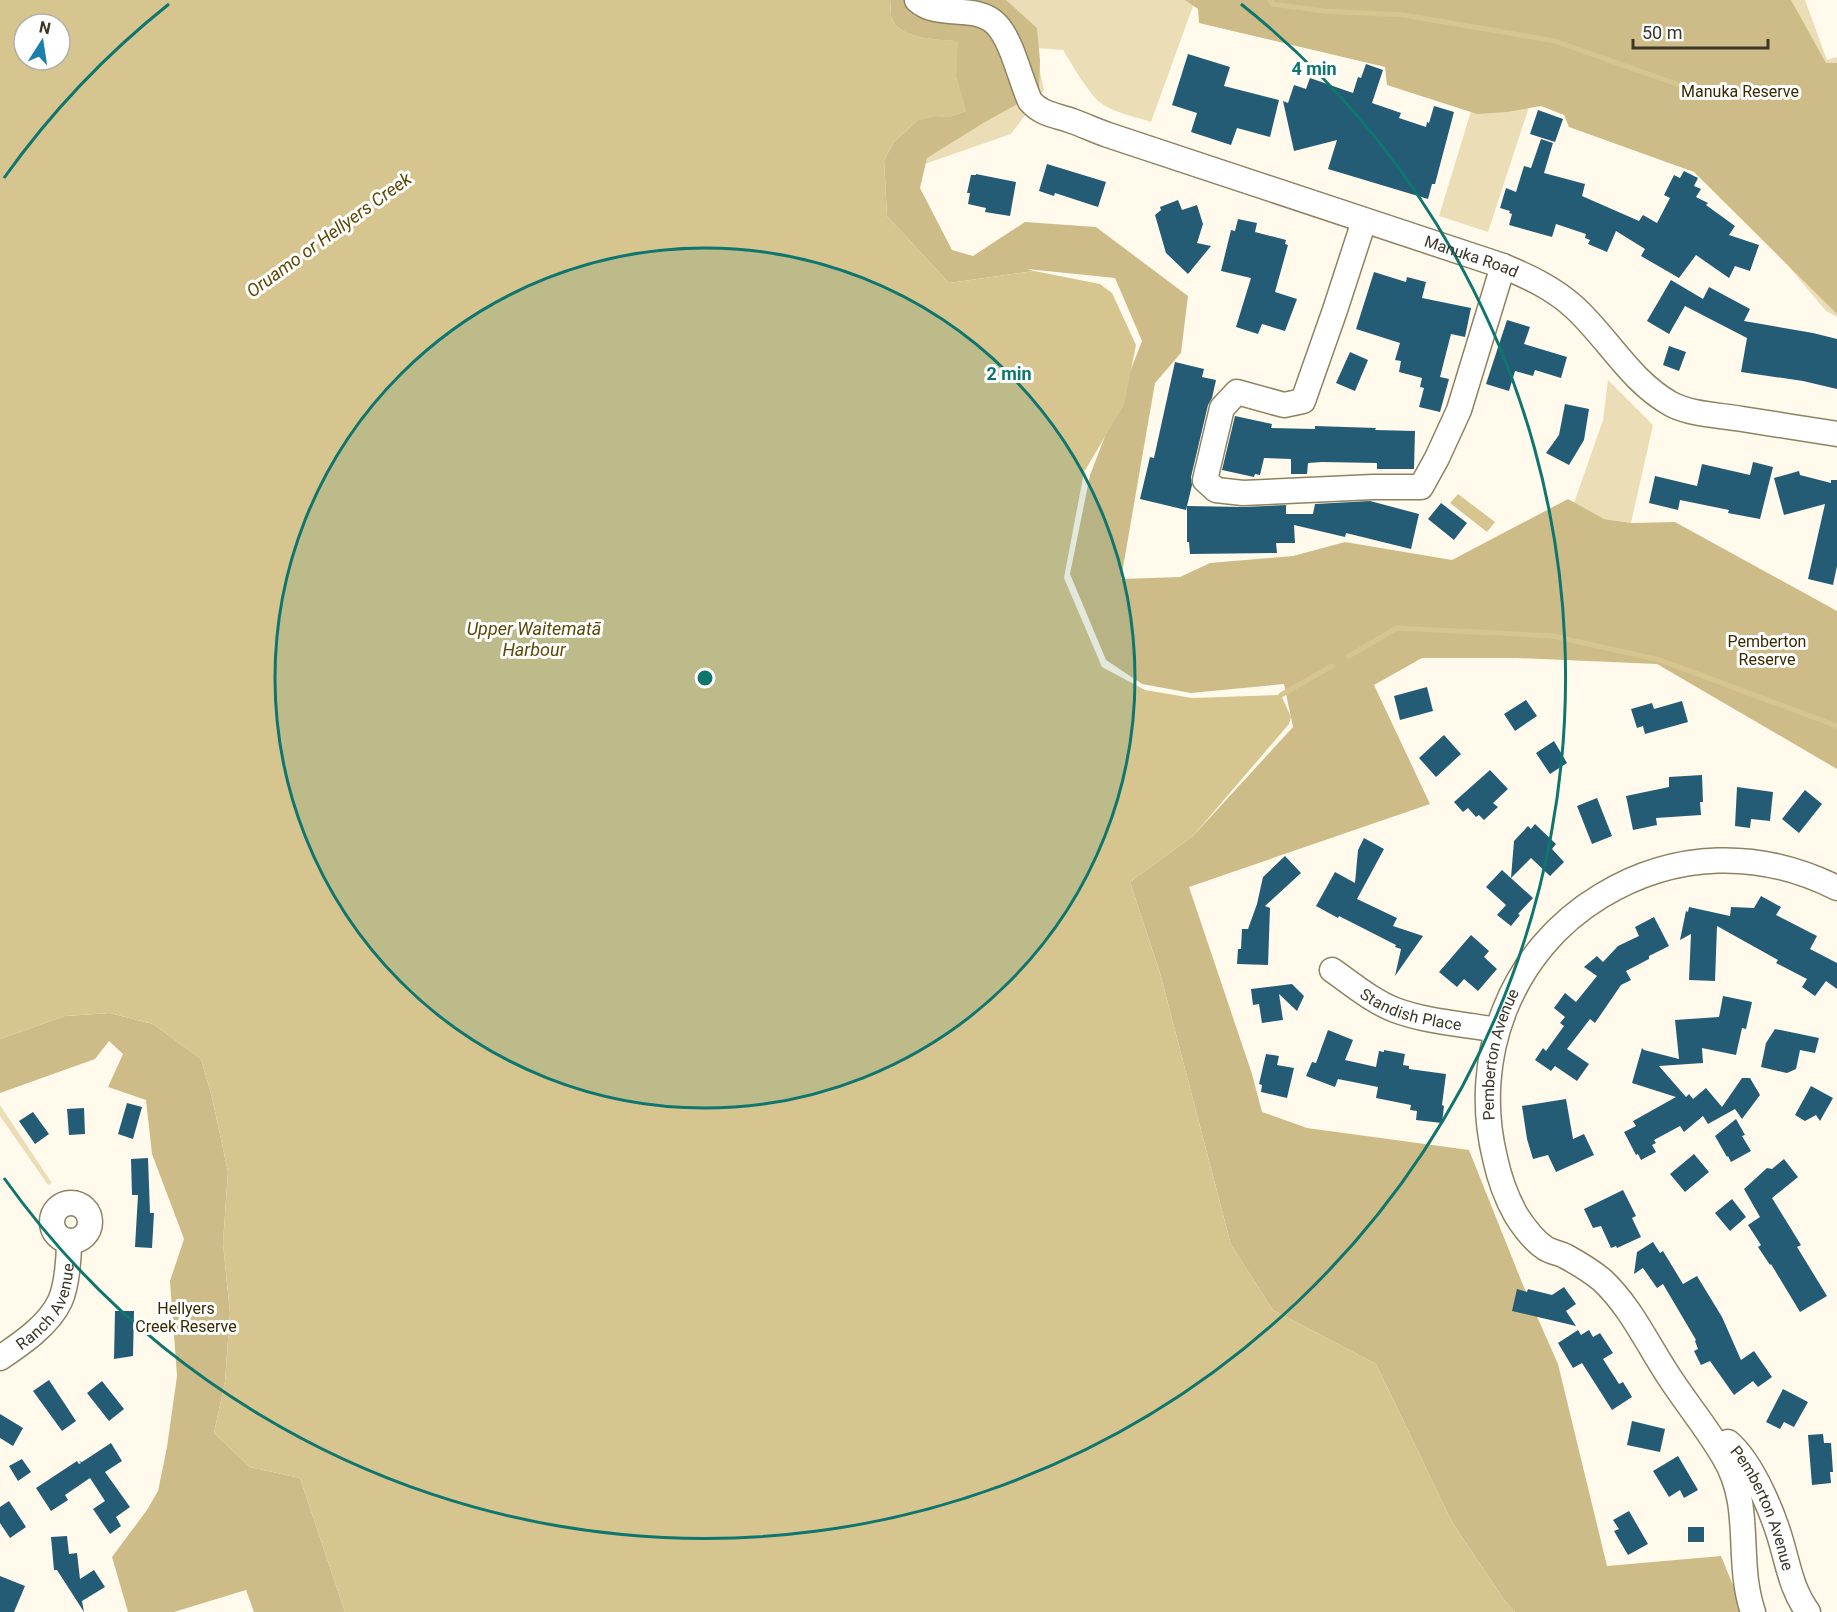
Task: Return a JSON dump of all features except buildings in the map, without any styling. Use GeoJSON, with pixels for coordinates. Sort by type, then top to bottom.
{"type":"FeatureCollection","features":[{"type":"Feature","properties":{"kind":"street","name":"Manuka Road"},"geometry":{"type":"LineString","coordinates":[[917,0],[933,9],[974,13],[991,20],[1001,30],[1010,48],[1030,101],[1044,113],[1503,266],[1540,282],[1574,307],[1636,376],[1672,405],[1712,415],[1837,434]]}},
{"type":"Feature","properties":{"kind":"street"},"geometry":{"type":"LineString","coordinates":[[1364,221],[1303,400],[1284,405],[1237,392],[1222,408],[1205,480],[1216,490],[1243,493],[1420,487],[1437,458],[1459,411],[1503,266]]}},
{"type":"Feature","properties":{"kind":"street","name":"Pemberton Avenue"},"geometry":{"type":"LineString","coordinates":[[1753,1612],[1745,1572],[1741,1500],[1737,1483],[1725,1457],[1612,1291],[1601,1279],[1583,1267],[1545,1248],[1534,1238],[1516,1214],[1496,1164],[1488,1124],[1489,1066],[1497,1030],[1514,989],[1539,950],[1576,912],[1617,886],[1658,869],[1704,860],[1731,860],[1779,866],[1802,872],[1837,888]]}},
{"type":"Feature","properties":{"kind":"street","name":"Standish Place"},"geometry":{"type":"LineString","coordinates":[[1332,970],[1366,994],[1396,1010],[1429,1019],[1497,1030]]}},
{"type":"Feature","properties":{"kind":"street","name":"Ranch Avenue"},"geometry":{"type":"LineString","coordinates":[[0,1359],[24,1342],[43,1324],[61,1300],[69,1263],[69,1240]]}},
{"type":"Feature","properties":{"kind":"street","name":"Pemberton Avenue"},"geometry":{"type":"LineString","coordinates":[[1699,1417],[1732,1446],[1758,1484],[1779,1534],[1793,1586],[1808,1612]]}},
{"type":"Feature","properties":{"kind":"green space","name":"Pemberton Reserve"},"geometry":{"type":"Polygon","coordinates":[[[891,0],[1006,0],[1037,28],[1040,60],[1039,92],[927,158],[920,188],[952,250],[973,256],[1025,222],[1096,227],[1188,296],[1181,353],[1155,383],[1121,579],[1180,577],[1210,563],[1293,556],[1345,542],[1452,560],[1568,499],[1604,519],[1631,523],[1675,522],[1837,611],[1837,769],[1657,664],[1516,658],[1422,658],[1374,685],[1430,804],[1189,887],[1252,1074],[1262,1112],[1307,1128],[1469,1150],[1523,1285],[1558,1364],[1607,1566],[1721,1556],[1744,1612],[1515,1612],[1505,1601],[1452,1522],[1376,1364],[1273,1310],[1231,1245],[1160,973],[1130,882],[1193,836],[1293,727],[1284,684],[1191,693],[1142,684],[1106,660],[1070,574],[1090,475],[1142,341],[1115,278],[1027,269],[1034,271],[949,283],[887,216],[884,160],[894,142],[918,120],[935,116],[949,117],[966,111],[956,77],[957,41],[921,37],[902,31],[892,19],[891,0]]]}},
{"type":"Feature","properties":{"kind":"green space","name":"Manuka Reserve"},"geometry":{"type":"Polygon","coordinates":[[[909,0],[1805,0],[1827,60],[1837,57],[1837,317],[1826,311],[1718,182],[1601,123],[1531,101],[1488,232],[1439,216],[1479,85],[1193,6],[1151,122],[1116,111],[1098,101],[1084,84],[1063,50],[1035,48],[1044,90],[1011,134],[919,166],[909,0]]]}},
{"type":"Feature","properties":{"kind":"green space","name":"Manuka Reserve"},"geometry":{"type":"Polygon","coordinates":[[[1185,0],[1791,0],[1826,63],[1837,63],[1837,314],[1694,172],[1569,127],[1564,115],[1541,106],[1477,114],[1387,85],[1385,67],[1199,23],[1198,9],[1185,0]]]}},
{"type":"Feature","properties":{"kind":"green space"},"geometry":{"type":"Polygon","coordinates":[[[1608,380],[1653,425],[1631,523],[1604,519],[1574,503],[1603,420],[1608,380]]]}},
{"type":"Feature","properties":{"kind":"green space","name":"Hellyers Creek Reserve"},"geometry":{"type":"Polygon","coordinates":[[[110,1013],[153,1024],[201,1059],[212,1097],[228,1172],[223,1243],[230,1313],[225,1382],[214,1433],[250,1467],[300,1478],[345,1612],[254,1612],[246,1590],[174,1612],[128,1612],[112,1557],[147,1510],[158,1491],[177,1376],[170,1281],[184,1239],[152,1154],[146,1100],[108,1087],[123,1054],[109,1041],[95,1059],[0,1093],[0,1039],[65,1016],[110,1013]]]}},
{"type":"Feature","properties":{"kind":"green space"},"geometry":{"type":"Polygon","coordinates":[[[0,1105],[52,1183],[48,1185],[0,1116],[0,1105]]]}},
{"type":"Feature","properties":{"kind":"water","name":"Upper Waitematā Harbour"},"geometry":{"type":"Polygon","coordinates":[[[0,0],[891,0],[892,19],[902,31],[921,37],[958,41],[956,77],[966,111],[949,117],[935,116],[918,120],[894,142],[884,160],[887,216],[949,283],[1034,271],[1100,284],[1112,293],[1136,345],[1124,405],[1084,472],[1064,578],[1102,667],[1145,690],[1192,698],[1281,695],[1291,717],[1289,724],[1193,836],[1130,882],[1160,973],[1231,1245],[1273,1310],[1376,1364],[1452,1522],[1505,1601],[1515,1612],[345,1612],[300,1478],[250,1467],[214,1433],[225,1382],[230,1313],[223,1243],[228,1172],[212,1097],[201,1059],[153,1024],[110,1013],[65,1016],[0,1039],[0,0]]]}},
{"type":"Feature","properties":{"kind":"water"},"geometry":{"type":"Polygon","coordinates":[[[1458,494],[1495,522],[1487,532],[1450,503],[1458,494]]]}},
{"type":"Feature","properties":{"kind":"waterway"},"geometry":{"type":"LineString","coordinates":[[1270,0],[1272,4],[1324,11],[1404,15],[1555,41],[1682,86]]}},
{"type":"Feature","properties":{"kind":"waterway"},"geometry":{"type":"LineString","coordinates":[[1349,656],[1397,628],[1553,636],[1660,660],[1837,726]]}},
{"type":"Feature","properties":{"kind":"waterway"},"geometry":{"type":"LineString","coordinates":[[1281,695],[1332,666]]}},
{"type":"Feature","properties":{"kind":"water label","name":"Oruamo or Hellyers Creek"},"geometry":{"type":"Point","coordinates":[329,235]}}]}
